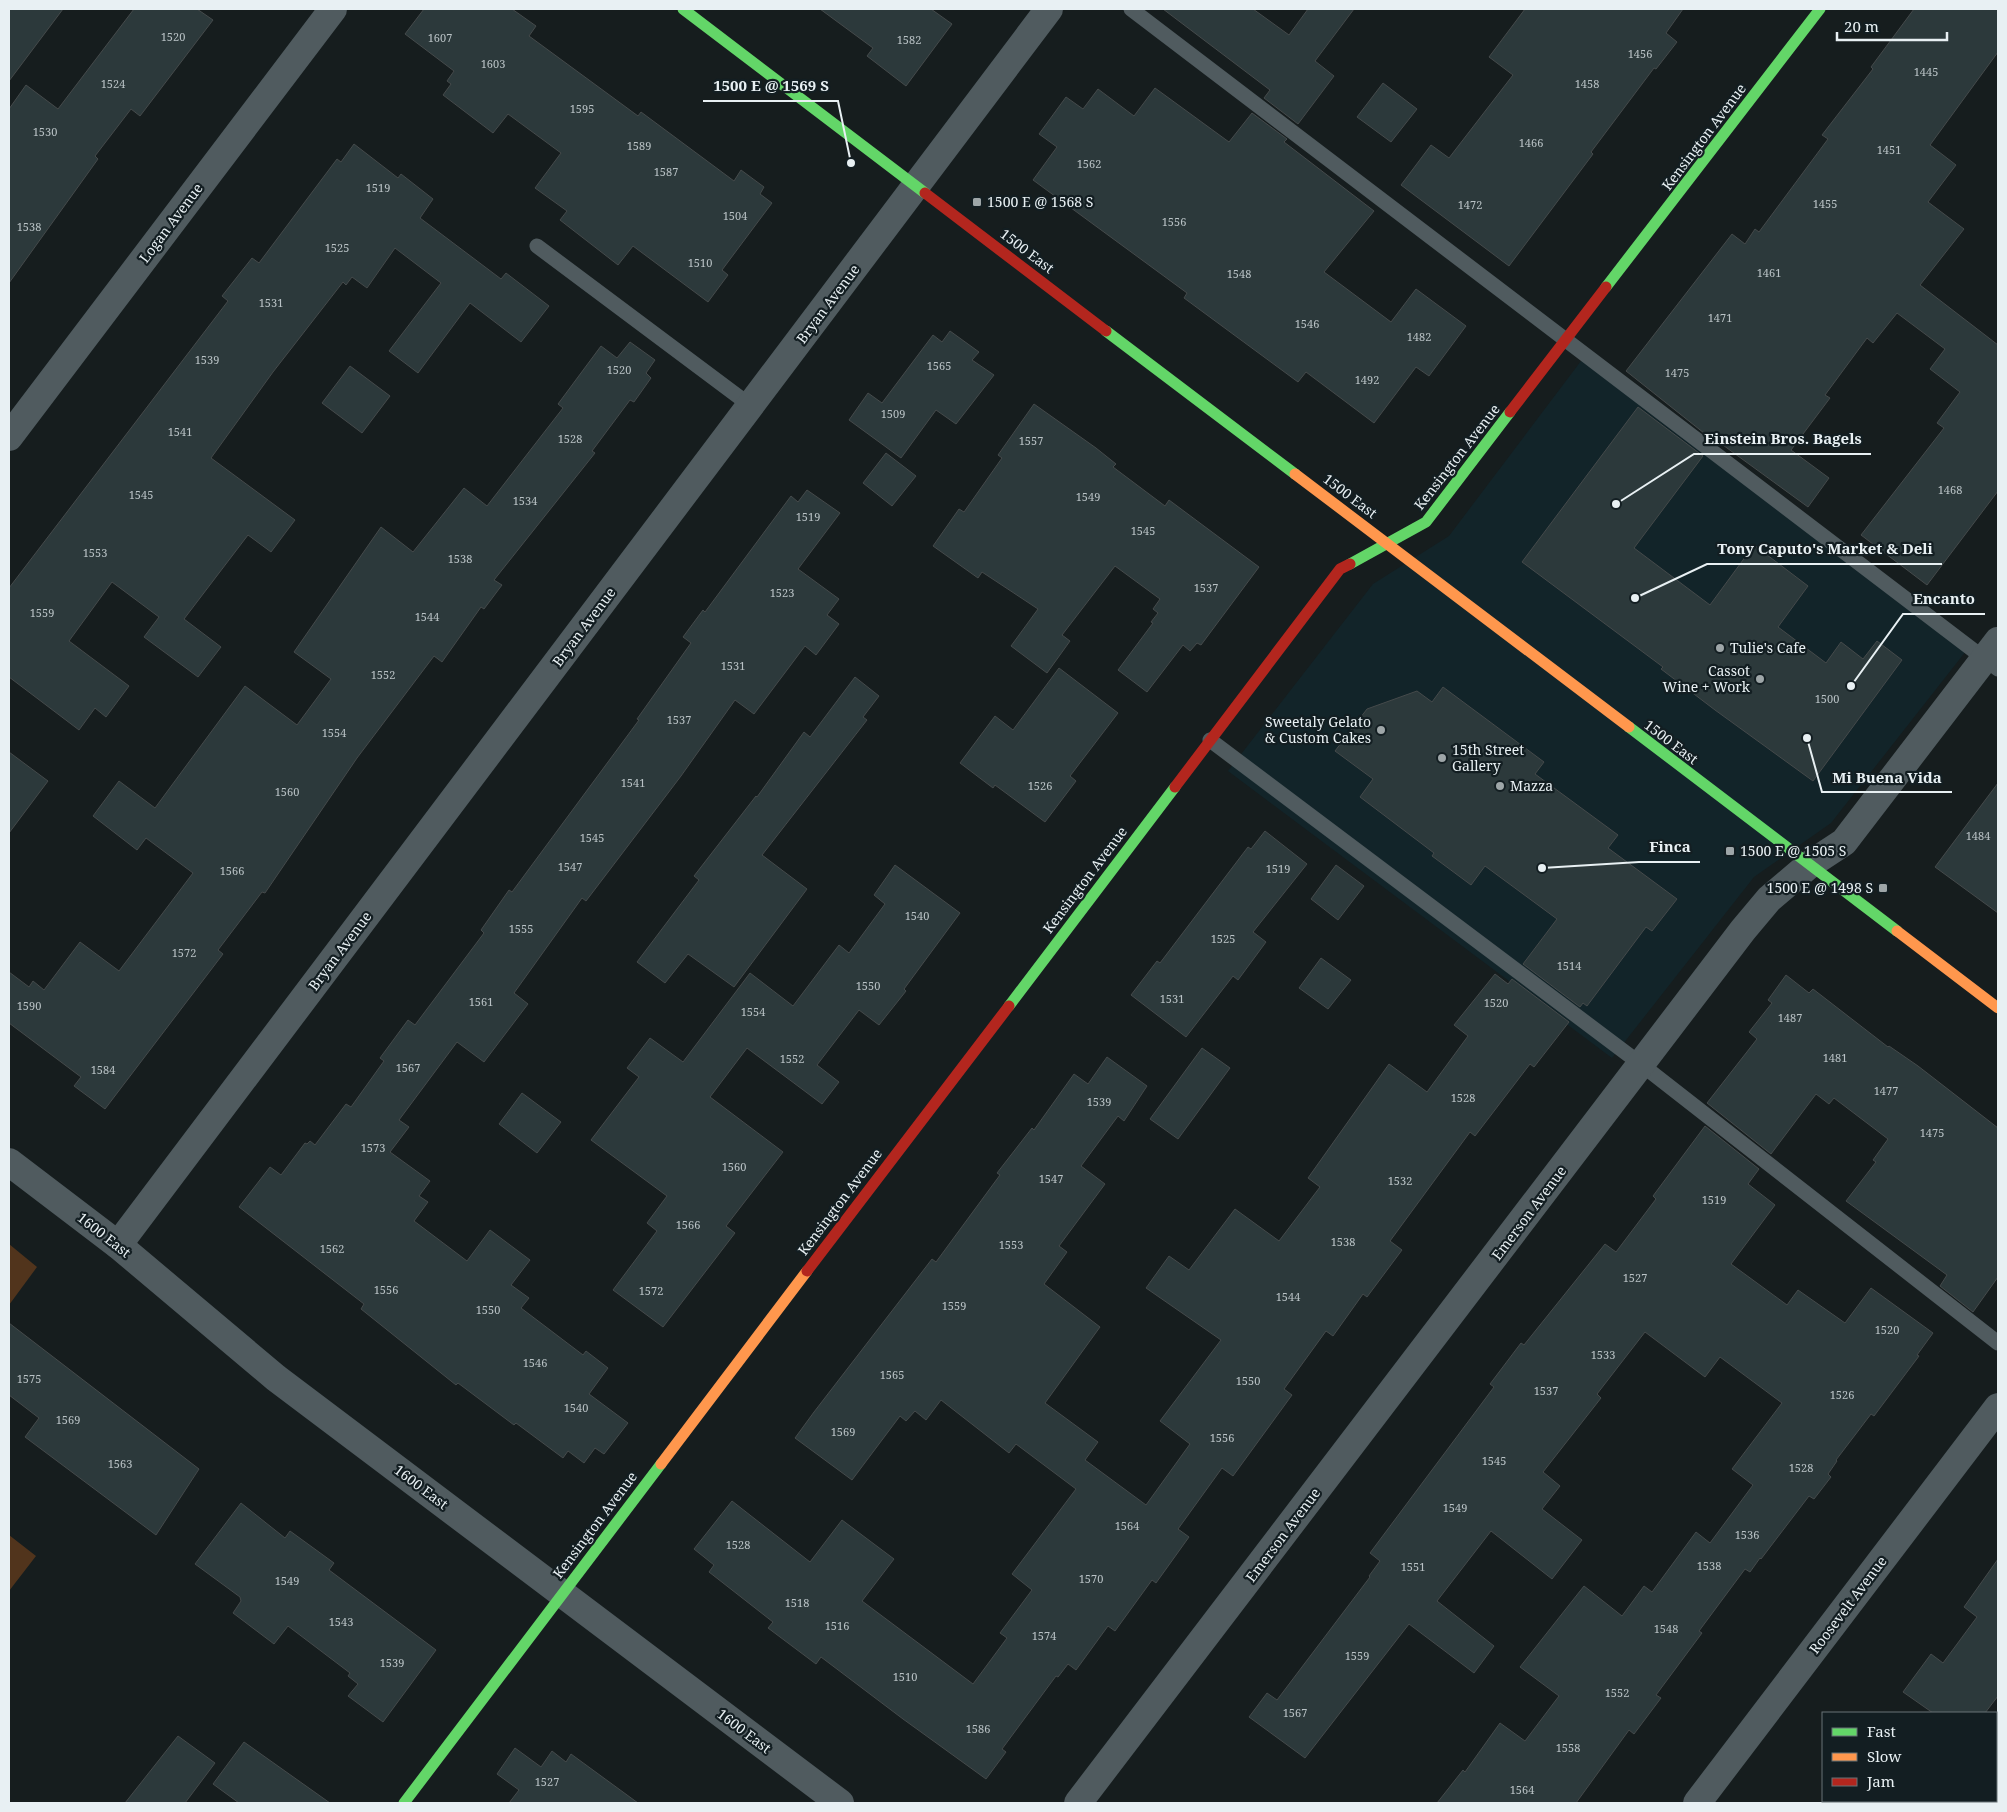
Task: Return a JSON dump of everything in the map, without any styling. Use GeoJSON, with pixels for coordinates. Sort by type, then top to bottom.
{"type":"FeatureCollection","features":[{"type":"Feature","properties":{"kind":"street","name":"Logan Avenue"},"geometry":{"type":"LineString","coordinates":[[9,437],[333,9]]}},
{"type":"Feature","properties":{"kind":"street","name":"1500 East"},"geometry":{"type":"LineString","coordinates":[[683,9],[1998,1008]]}},
{"type":"Feature","properties":{"kind":"street","name":"Bryan Avenue"},"geometry":{"type":"LineString","coordinates":[[118,1245],[1048,9]]}},
{"type":"Feature","properties":{"kind":"street","name":"Kensington Avenue"},"geometry":{"type":"LineString","coordinates":[[404,1803],[1340,569],[1426,522],[1568,340],[1820,9]]}},
{"type":"Feature","properties":{"kind":"street","name":"Emerson Avenue"},"geometry":{"type":"LineString","coordinates":[[1078,1803],[1642,1065],[1758,910],[1809,865],[1844,842],[1994,656]]}},
{"type":"Feature","properties":{"kind":"street","name":"1600 East"},"geometry":{"type":"LineString","coordinates":[[9,1162],[118,1245],[276,1378],[840,1803]]}},
{"type":"Feature","properties":{"kind":"street","name":"Roosevelt Avenue"},"geometry":{"type":"LineString","coordinates":[[1697,1803],[1998,1407]]}},
{"type":"Feature","properties":{"kind":"lane"},"geometry":{"type":"LineString","coordinates":[[1132,9],[1568,340],[1994,656]]}},
{"type":"Feature","properties":{"kind":"lane"},"geometry":{"type":"LineString","coordinates":[[537,246],[751,406]]}},
{"type":"Feature","properties":{"kind":"lane"},"geometry":{"type":"LineString","coordinates":[[1210,740],[1642,1065],[1998,1343]]}},
{"type":"Feature","properties":{"kind":"shaded area"},"geometry":{"type":"Polygon","coordinates":[[[1584,357],[1966,651],[1831,823],[1754,877],[1612,1058],[1228,771],[1373,584],[1449,536],[1584,357]]]}},
{"type":"Feature","properties":{"kind":"shaded area"},"geometry":{"type":"Polygon","coordinates":[[[9,1244],[37,1267],[9,1305],[9,1244]]]}},
{"type":"Feature","properties":{"kind":"shaded area"},"geometry":{"type":"Polygon","coordinates":[[[9,1535],[36,1556],[9,1591],[9,1535]]]}},
{"type":"Feature","properties":{"kind":"building"},"geometry":{"type":"Polygon","coordinates":[[[9,9],[63,9],[9,81],[9,9]]]}},
{"type":"Feature","properties":{"kind":"building"},"geometry":{"type":"Polygon","coordinates":[[[134,9],[197,9],[213,20],[140,116],[131,109],[95,156],[98,159],[9,283],[9,109],[26,85],[58,109],[134,9]]]}},
{"type":"Feature","properties":{"kind":"building"},"geometry":{"type":"Polygon","coordinates":[[[424,9],[512,9],[536,26],[529,36],[638,116],[641,112],[734,181],[741,170],[764,187],[760,194],[772,203],[722,270],[728,275],[708,302],[633,246],[618,265],[560,220],[567,211],[535,188],[561,153],[508,114],[493,133],[443,95],[451,84],[447,81],[454,71],[405,34],[424,9]]]}},
{"type":"Feature","properties":{"kind":"building"},"geometry":{"type":"Polygon","coordinates":[[[820,9],[931,9],[952,24],[906,86],[867,56],[873,48],[820,9]]]}},
{"type":"Feature","properties":{"kind":"building"},"geometry":{"type":"Polygon","coordinates":[[[1163,9],[1253,9],[1289,35],[1308,9],[1354,9],[1315,61],[1334,76],[1298,124],[1264,98],[1270,90],[1163,9]]]}},
{"type":"Feature","properties":{"kind":"building"},"geometry":{"type":"Polygon","coordinates":[[[1525,9],[1683,9],[1666,33],[1677,42],[1656,69],[1654,68],[1591,152],[1593,154],[1509,266],[1401,185],[1431,145],[1449,158],[1513,75],[1489,57],[1525,9]]]}},
{"type":"Feature","properties":{"kind":"building"},"geometry":{"type":"Polygon","coordinates":[[[1914,9],[1998,9],[1998,52],[1930,145],[1956,165],[1928,202],[1964,229],[1920,285],[1998,345],[1998,491],[1927,585],[1861,535],[1944,428],[1937,423],[1960,392],[1930,369],[1945,349],[1897,313],[1873,343],[1867,338],[1825,395],[1830,398],[1791,450],[1829,478],[1808,507],[1716,440],[1714,441],[1626,371],[1732,234],[1745,244],[1755,229],[1759,232],[1828,139],[1822,135],[1873,69],[1871,67],[1914,9]]]}},
{"type":"Feature","properties":{"kind":"building"},"geometry":{"type":"Polygon","coordinates":[[[1383,83],[1417,109],[1391,142],[1357,117],[1383,83]]]}},
{"type":"Feature","properties":{"kind":"building"},"geometry":{"type":"Polygon","coordinates":[[[1155,88],[1229,142],[1252,113],[1287,139],[1284,142],[1374,211],[1324,272],[1391,322],[1416,289],[1466,326],[1429,376],[1416,367],[1374,423],[1306,372],[1298,382],[1184,298],[1187,293],[1033,180],[1057,147],[1039,134],[1066,97],[1083,109],[1098,89],[1134,116],[1155,88]]]}},
{"type":"Feature","properties":{"kind":"building"},"geometry":{"type":"Polygon","coordinates":[[[354,144],[398,178],[401,174],[433,199],[420,218],[501,279],[506,273],[549,306],[521,342],[470,303],[418,373],[389,351],[441,283],[395,248],[367,288],[352,277],[346,285],[343,282],[273,372],[211,458],[295,520],[271,552],[248,535],[184,619],[221,647],[198,677],[144,637],[159,617],[112,582],[69,641],[129,686],[106,717],[95,708],[79,730],[9,677],[9,588],[228,301],[222,296],[252,258],[259,263],[337,159],[341,162],[354,144]]]}},
{"type":"Feature","properties":{"kind":"building"},"geometry":{"type":"Polygon","coordinates":[[[950,331],[979,352],[972,360],[994,375],[956,424],[936,410],[901,458],[849,420],[868,393],[882,403],[933,335],[942,342],[950,331]]]}},
{"type":"Feature","properties":{"kind":"building"},"geometry":{"type":"Polygon","coordinates":[[[630,342],[655,360],[646,373],[651,378],[634,402],[630,400],[592,451],[595,453],[494,580],[502,585],[484,609],[481,607],[442,662],[434,656],[357,758],[265,893],[262,892],[218,950],[223,954],[105,1109],[74,1086],[81,1077],[9,1023],[9,972],[29,987],[33,981],[44,990],[80,942],[119,971],[193,873],[146,838],[137,850],[93,816],[119,781],[155,808],[245,686],[297,725],[331,679],[294,652],[381,527],[413,552],[464,488],[487,506],[563,408],[558,404],[601,346],[617,358],[630,342]]]}},
{"type":"Feature","properties":{"kind":"building"},"geometry":{"type":"Polygon","coordinates":[[[350,366],[390,396],[362,433],[322,403],[350,366]]]}},
{"type":"Feature","properties":{"kind":"building"},"geometry":{"type":"Polygon","coordinates":[[[1034,404],[1096,448],[1116,464],[1113,467],[1165,506],[1169,500],[1259,567],[1201,645],[1197,643],[1190,651],[1183,645],[1147,692],[1118,670],[1153,623],[1151,622],[1158,613],[1153,609],[1160,599],[1115,566],[1062,635],[1070,641],[1047,673],[1011,646],[1038,609],[982,572],[978,578],[933,546],[959,509],[964,512],[1002,458],[998,455],[1034,404]]]}},
{"type":"Feature","properties":{"kind":"building"},"geometry":{"type":"Polygon","coordinates":[[[1638,407],[1703,456],[1634,548],[1710,605],[1754,545],[1808,586],[1778,627],[1826,663],[1841,642],[1863,659],[1877,641],[1902,660],[1813,781],[1715,710],[1661,669],[1663,667],[1522,562],[1638,407]]]}},
{"type":"Feature","properties":{"kind":"building"},"geometry":{"type":"Polygon","coordinates":[[[886,453],[916,476],[892,506],[863,483],[886,453]]]}},
{"type":"Feature","properties":{"kind":"building"},"geometry":{"type":"Polygon","coordinates":[[[807,490],[840,513],[798,569],[839,599],[827,615],[839,624],[816,655],[805,646],[754,714],[735,700],[681,776],[586,901],[582,898],[514,993],[528,1004],[484,1062],[457,1042],[399,1120],[409,1127],[390,1152],[430,1181],[419,1196],[428,1202],[414,1221],[467,1261],[490,1230],[530,1260],[511,1285],[529,1298],[521,1308],[583,1355],[586,1351],[608,1368],[589,1394],[628,1423],[604,1454],[595,1448],[584,1463],[568,1451],[563,1458],[516,1423],[514,1425],[458,1383],[456,1385],[361,1309],[364,1304],[239,1207],[270,1167],[281,1175],[305,1143],[307,1144],[310,1141],[315,1145],[346,1104],[351,1107],[384,1061],[380,1058],[408,1020],[415,1025],[484,933],[481,930],[509,890],[512,892],[639,720],[637,719],[691,643],[683,637],[703,610],[705,612],[791,496],[798,502],[807,490]]]}},
{"type":"Feature","properties":{"kind":"building"},"geometry":{"type":"Polygon","coordinates":[[[1059,668],[1118,713],[1070,776],[1076,781],[1045,822],[995,785],[993,788],[960,763],[995,716],[1013,730],[1059,668]]]}},
{"type":"Feature","properties":{"kind":"building"},"geometry":{"type":"Polygon","coordinates":[[[855,677],[879,696],[863,717],[867,720],[762,855],[807,889],[734,987],[688,954],[665,983],[637,962],[699,880],[694,876],[757,797],[804,732],[810,737],[855,677]]]}},
{"type":"Feature","properties":{"kind":"building"},"geometry":{"type":"Polygon","coordinates":[[[1443,687],[1544,762],[1535,774],[1618,835],[1608,848],[1677,899],[1652,931],[1646,927],[1587,1006],[1583,1003],[1580,1007],[1523,964],[1557,919],[1485,866],[1471,885],[1432,856],[1434,853],[1360,797],[1373,779],[1335,751],[1367,709],[1417,691],[1432,702],[1443,687]]]}},
{"type":"Feature","properties":{"kind":"building"},"geometry":{"type":"Polygon","coordinates":[[[9,752],[48,781],[9,833],[9,752]]]}},
{"type":"Feature","properties":{"kind":"building"},"geometry":{"type":"Polygon","coordinates":[[[1998,783],[1998,913],[1935,867],[1998,783]]]}},
{"type":"Feature","properties":{"kind":"building"},"geometry":{"type":"Polygon","coordinates":[[[1265,831],[1307,864],[1253,932],[1266,942],[1238,980],[1233,976],[1186,1037],[1131,995],[1157,961],[1160,963],[1248,847],[1251,849],[1265,831]]]}},
{"type":"Feature","properties":{"kind":"building"},"geometry":{"type":"Polygon","coordinates":[[[895,865],[960,913],[904,989],[906,991],[879,1025],[859,1010],[817,1065],[839,1082],[822,1104],[747,1048],[710,1097],[783,1152],[726,1226],[735,1233],[663,1327],[613,1290],[657,1231],[647,1223],[667,1196],[591,1140],[639,1077],[627,1068],[650,1038],[683,1062],[750,973],[793,1006],[839,945],[849,953],[885,904],[874,895],[895,865]]]}},
{"type":"Feature","properties":{"kind":"building"},"geometry":{"type":"Polygon","coordinates":[[[1336,865],[1364,886],[1338,920],[1311,899],[1336,865]]]}},
{"type":"Feature","properties":{"kind":"building"},"geometry":{"type":"Polygon","coordinates":[[[1321,958],[1351,980],[1328,1009],[1299,988],[1321,958]]]}},
{"type":"Feature","properties":{"kind":"building"},"geometry":{"type":"Polygon","coordinates":[[[1495,974],[1508,984],[1512,979],[1569,1022],[1534,1067],[1530,1064],[1475,1136],[1470,1132],[1390,1241],[1402,1250],[1367,1297],[1363,1294],[1333,1336],[1326,1331],[1284,1389],[1292,1395],[1233,1476],[1222,1468],[1178,1529],[1189,1537],[1156,1583],[1152,1580],[1115,1631],[1108,1626],[1076,1670],[1068,1664],[1058,1677],[1056,1676],[1002,1749],[1006,1752],[986,1779],[821,1657],[816,1664],[768,1628],[773,1622],[709,1572],[714,1565],[694,1549],[732,1501],[810,1562],[842,1520],[894,1559],[862,1601],[973,1684],[1007,1638],[1000,1633],[1032,1590],[1012,1574],[1076,1489],[1016,1444],[1009,1453],[941,1400],[926,1420],[915,1411],[906,1421],[900,1416],[852,1480],[795,1438],[814,1412],[932,1259],[936,1262],[1000,1175],[997,1173],[1032,1128],[1034,1130],[1074,1074],[1088,1084],[1107,1057],[1147,1086],[1124,1121],[1118,1116],[1081,1166],[1105,1184],[1059,1246],[1067,1252],[1044,1284],[1100,1327],[1045,1403],[1098,1442],[1085,1460],[1146,1505],[1190,1444],[1160,1421],[1221,1340],[1146,1288],[1169,1256],[1189,1270],[1235,1209],[1279,1241],[1320,1187],[1308,1178],[1389,1064],[1427,1092],[1468,1036],[1454,1025],[1495,974]]]}},
{"type":"Feature","properties":{"kind":"building"},"geometry":{"type":"Polygon","coordinates":[[[1786,975],[1809,993],[1813,989],[1888,1047],[1918,1066],[1998,1128],[1998,1277],[1973,1312],[1940,1286],[1947,1275],[1846,1201],[1876,1162],[1873,1160],[1888,1139],[1834,1098],[1829,1104],[1816,1094],[1771,1154],[1707,1103],[1757,1039],[1749,1032],[1772,1003],[1768,1000],[1786,975]]]}},
{"type":"Feature","properties":{"kind":"building"},"geometry":{"type":"Polygon","coordinates":[[[1202,1048],[1230,1068],[1178,1139],[1150,1119],[1202,1048]]]}},
{"type":"Feature","properties":{"kind":"building"},"geometry":{"type":"Polygon","coordinates":[[[522,1093],[561,1122],[537,1153],[499,1124],[522,1093]]]}},
{"type":"Feature","properties":{"kind":"building"},"geometry":{"type":"Polygon","coordinates":[[[1705,1126],[1759,1169],[1748,1184],[1775,1205],[1731,1264],[1787,1305],[1798,1290],[1845,1323],[1871,1288],[1933,1333],[1917,1355],[1919,1356],[1874,1416],[1871,1414],[1836,1460],[1828,1474],[1831,1477],[1814,1499],[1809,1496],[1750,1572],[1745,1569],[1699,1631],[1702,1633],[1656,1695],[1661,1698],[1634,1734],[1629,1730],[1576,1803],[1437,1803],[1463,1770],[1465,1772],[1500,1723],[1525,1741],[1559,1696],[1520,1667],[1584,1586],[1622,1616],[1644,1586],[1652,1592],[1696,1532],[1710,1543],[1753,1485],[1732,1469],[1782,1403],[1720,1357],[1705,1377],[1645,1332],[1597,1394],[1601,1398],[1543,1472],[1560,1486],[1542,1509],[1582,1540],[1552,1579],[1491,1531],[1437,1601],[1494,1646],[1474,1673],[1409,1624],[1305,1758],[1249,1717],[1267,1693],[1277,1700],[1370,1577],[1380,1561],[1370,1553],[1494,1387],[1490,1384],[1521,1343],[1524,1345],[1605,1244],[1616,1252],[1656,1199],[1653,1196],[1705,1126]]]}},
{"type":"Feature","properties":{"kind":"building"},"geometry":{"type":"Polygon","coordinates":[[[9,1323],[199,1469],[156,1535],[25,1437],[39,1418],[9,1395],[9,1323]]]}},
{"type":"Feature","properties":{"kind":"building"},"geometry":{"type":"Polygon","coordinates":[[[241,1503],[285,1538],[290,1531],[334,1563],[329,1570],[436,1650],[383,1722],[348,1696],[358,1684],[348,1676],[350,1673],[288,1626],[274,1644],[233,1613],[241,1601],[240,1597],[195,1564],[241,1503]]]}},
{"type":"Feature","properties":{"kind":"building"},"geometry":{"type":"Polygon","coordinates":[[[1998,1559],[1998,1696],[1986,1712],[1932,1712],[1903,1692],[1931,1654],[1943,1663],[1977,1617],[1964,1607],[1998,1559]]]}},
{"type":"Feature","properties":{"kind":"building"},"geometry":{"type":"Polygon","coordinates":[[[178,1736],[215,1763],[185,1803],[125,1803],[178,1736]]]}},
{"type":"Feature","properties":{"kind":"building"},"geometry":{"type":"Polygon","coordinates":[[[244,1742],[330,1803],[239,1803],[213,1784],[244,1742]]]}},
{"type":"Feature","properties":{"kind":"building"},"geometry":{"type":"Polygon","coordinates":[[[515,1748],[541,1767],[552,1751],[566,1762],[571,1754],[638,1803],[509,1803],[519,1790],[497,1774],[515,1748]]]}},
{"type":"Feature","properties":{"kind":"traffic: fast"},"geometry":{"type":"LineString","coordinates":[[683,9],[925,193]]}},
{"type":"Feature","properties":{"kind":"traffic: fast"},"geometry":{"type":"LineString","coordinates":[[1606,287],[1820,9]]}},
{"type":"Feature","properties":{"kind":"traffic: fast"},"geometry":{"type":"LineString","coordinates":[[1106,331],[1295,474]]}},
{"type":"Feature","properties":{"kind":"traffic: fast"},"geometry":{"type":"LineString","coordinates":[[1350,564],[1426,522],[1510,412]]}},
{"type":"Feature","properties":{"kind":"traffic: fast"},"geometry":{"type":"LineString","coordinates":[[1629,727],[1897,931]]}},
{"type":"Feature","properties":{"kind":"traffic: fast"},"geometry":{"type":"LineString","coordinates":[[1009,1006],[1175,787]]}},
{"type":"Feature","properties":{"kind":"traffic: fast"},"geometry":{"type":"LineString","coordinates":[[404,1803],[661,1464]]}},
{"type":"Feature","properties":{"kind":"traffic: slow"},"geometry":{"type":"LineString","coordinates":[[1295,474],[1629,727]]}},
{"type":"Feature","properties":{"kind":"traffic: slow"},"geometry":{"type":"LineString","coordinates":[[1897,931],[1998,1008]]}},
{"type":"Feature","properties":{"kind":"traffic: slow"},"geometry":{"type":"LineString","coordinates":[[661,1464],[807,1271]]}},
{"type":"Feature","properties":{"kind":"traffic: jam"},"geometry":{"type":"LineString","coordinates":[[925,193],[1106,331]]}},
{"type":"Feature","properties":{"kind":"traffic: jam"},"geometry":{"type":"LineString","coordinates":[[1510,412],[1606,287]]}},
{"type":"Feature","properties":{"kind":"traffic: jam"},"geometry":{"type":"LineString","coordinates":[[1175,787],[1340,569],[1350,564]]}},
{"type":"Feature","properties":{"kind":"traffic: jam"},"geometry":{"type":"LineString","coordinates":[[807,1271],[1009,1006]]}},
{"type":"Feature","properties":{"kind":"place","name":"1500 E @ 1569 S"},"geometry":{"type":"Point","coordinates":[851,163]}},
{"type":"Feature","properties":{"kind":"place","name":"1500 E @ 1568 S"},"geometry":{"type":"Point","coordinates":[977,202]}},
{"type":"Feature","properties":{"kind":"place","name":"Einstein Bros. Bagels"},"geometry":{"type":"Point","coordinates":[1616,504]}},
{"type":"Feature","properties":{"kind":"place","name":"Tony Caputo's Market & Deli"},"geometry":{"type":"Point","coordinates":[1635,598]}},
{"type":"Feature","properties":{"kind":"place","name":"Tulie's Cafe"},"geometry":{"type":"Point","coordinates":[1720,648]}},
{"type":"Feature","properties":{"kind":"place","name":"Cassot Wine + Work"},"geometry":{"type":"Point","coordinates":[1760,679]}},
{"type":"Feature","properties":{"kind":"place","name":"Encanto"},"geometry":{"type":"Point","coordinates":[1851,686]}},
{"type":"Feature","properties":{"kind":"place","name":"Sweetaly Gelato & Custom Cakes"},"geometry":{"type":"Point","coordinates":[1381,730]}},
{"type":"Feature","properties":{"kind":"place","name":"Mi Buena Vida"},"geometry":{"type":"Point","coordinates":[1807,738]}},
{"type":"Feature","properties":{"kind":"place","name":"15th Street Gallery"},"geometry":{"type":"Point","coordinates":[1442,758]}},
{"type":"Feature","properties":{"kind":"place","name":"Mazza"},"geometry":{"type":"Point","coordinates":[1500,786]}},
{"type":"Feature","properties":{"kind":"place","name":"1500 E @ 1505 S"},"geometry":{"type":"Point","coordinates":[1730,851]}},
{"type":"Feature","properties":{"kind":"place","name":"Finca"},"geometry":{"type":"Point","coordinates":[1542,868]}},
{"type":"Feature","properties":{"kind":"place","name":"1500 E @ 1498 S"},"geometry":{"type":"Point","coordinates":[1883,888]}}]}
